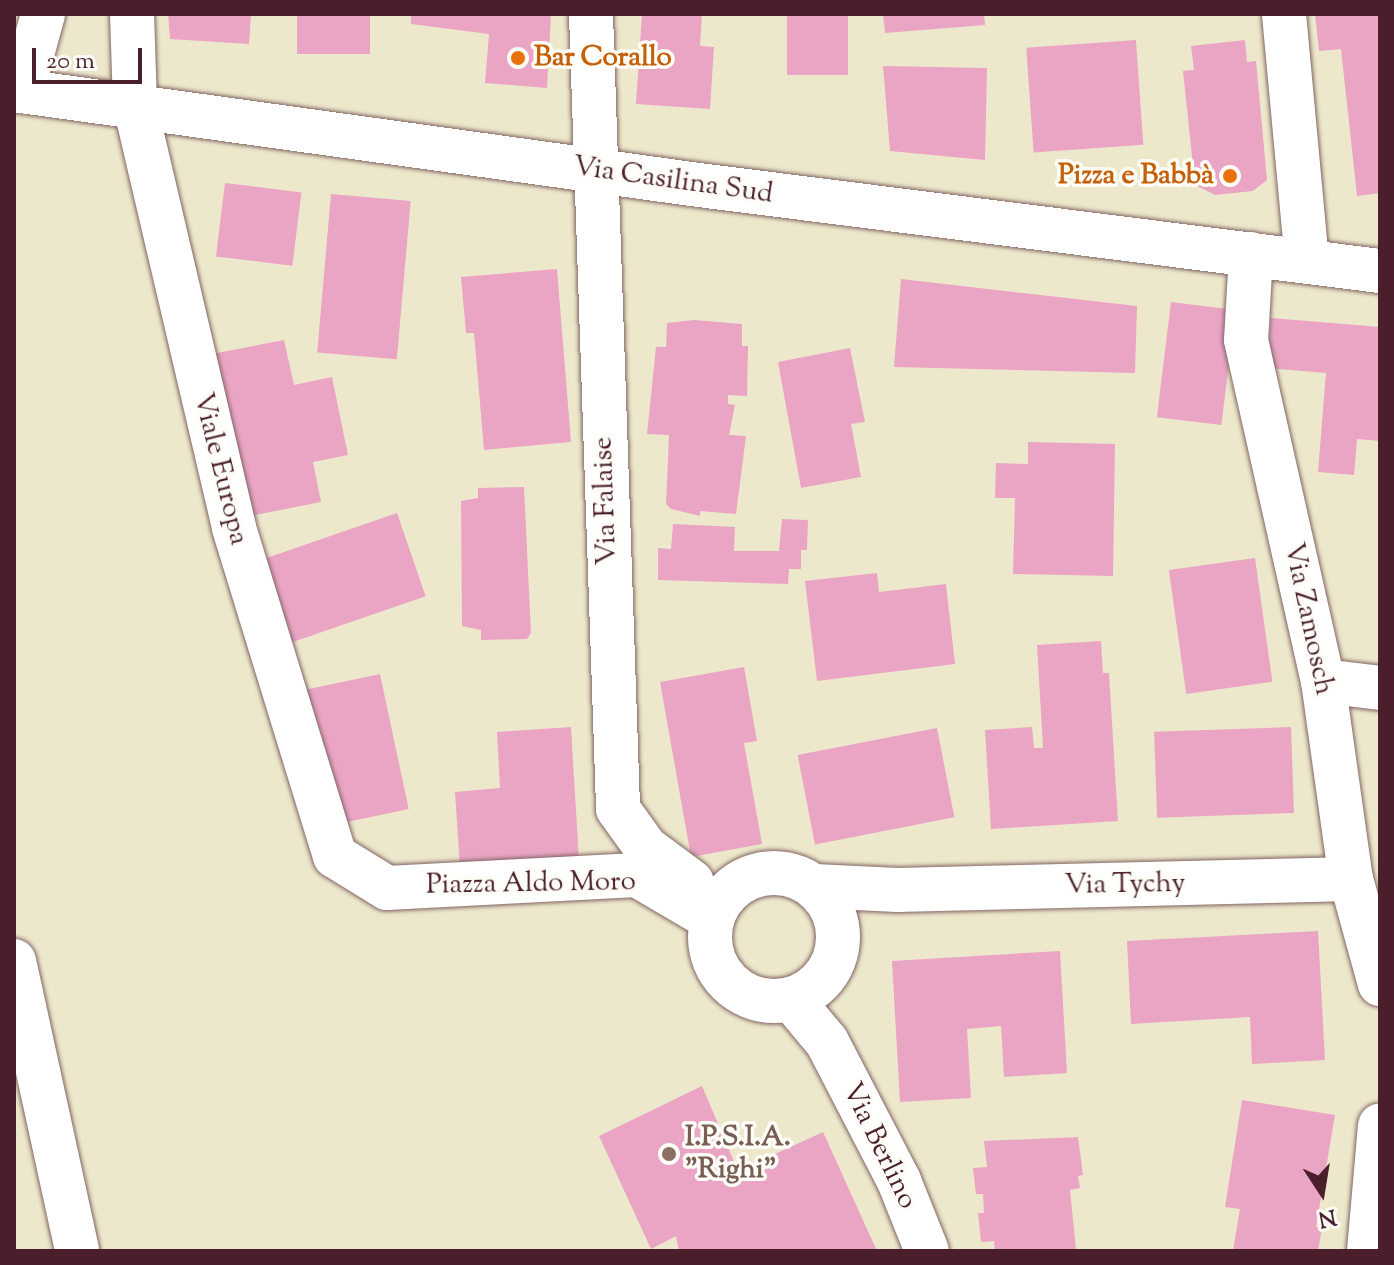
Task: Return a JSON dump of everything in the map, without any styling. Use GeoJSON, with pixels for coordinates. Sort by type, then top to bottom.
{"type":"FeatureCollection","features":[{"type":"Feature","properties":{"kind":"street"},"geometry":{"type":"LineString","coordinates":[[18,90],[43,14]]}},
{"type":"Feature","properties":{"kind":"street","name":"Viale Europa"},"geometry":{"type":"LineString","coordinates":[[132,14],[135,105],[234,528],[335,856],[387,888]]}},
{"type":"Feature","properties":{"kind":"street","name":"Via Falaise"},"geometry":{"type":"LineString","coordinates":[[591,14],[618,809],[629,830]]}},
{"type":"Feature","properties":{"kind":"street"},"geometry":{"type":"LineString","coordinates":[[1284,14],[1320,261]]}},
{"type":"Feature","properties":{"kind":"street","name":"Via Casilina Sud"},"geometry":{"type":"LineString","coordinates":[[18,90],[594,170],[1320,261]]}},
{"type":"Feature","properties":{"kind":"street","name":"Via Zamosch"},"geometry":{"type":"LineString","coordinates":[[1251,254],[1246,340],[1323,681],[1351,879],[1380,984]]}},
{"type":"Feature","properties":{"kind":"street"},"geometry":{"type":"LineString","coordinates":[[1320,261],[1380,258]]}},
{"type":"Feature","properties":{"kind":"street"},"geometry":{"type":"LineString","coordinates":[[1320,261],[1380,271]]}},
{"type":"Feature","properties":{"kind":"street"},"geometry":{"type":"LineString","coordinates":[[1323,681],[1380,688]]}},
{"type":"Feature","properties":{"kind":"street","name":"Piazza Aldo Moro"},"geometry":{"type":"LineString","coordinates":[[629,830],[716,911]]}},
{"type":"Feature","properties":{"kind":"street"},"geometry":{"type":"LineString","coordinates":[[781,873],[824,900],[838,950],[804,993],[761,1000],[734,988],[711,949],[716,911],[739,884],[763,874],[781,873]]}},
{"type":"Feature","properties":{"kind":"street","name":"Piazza Aldo Moro"},"geometry":{"type":"LineString","coordinates":[[387,888],[637,875],[716,911]]}},
{"type":"Feature","properties":{"kind":"street","name":"Via Tychy"},"geometry":{"type":"LineString","coordinates":[[824,900],[898,890],[1351,879]]}},
{"type":"Feature","properties":{"kind":"street"},"geometry":{"type":"LineString","coordinates":[[14,961],[77,1251]]}},
{"type":"Feature","properties":{"kind":"street","name":"Via Berlino"},"geometry":{"type":"LineString","coordinates":[[804,993],[899,1181],[927,1251]]}},
{"type":"Feature","properties":{"kind":"street"},"geometry":{"type":"LineString","coordinates":[[1369,1251],[1380,1125]]}},
{"type":"Feature","properties":{"kind":"building"},"geometry":{"type":"Polygon","coordinates":[[[168,14],[251,14],[249,44],[170,39],[168,14]]]}},
{"type":"Feature","properties":{"kind":"building"},"geometry":{"type":"Polygon","coordinates":[[[297,14],[370,14],[370,54],[297,54],[297,14]]]}},
{"type":"Feature","properties":{"kind":"building","name":"Bar Corallo"},"geometry":{"type":"Polygon","coordinates":[[[411,14],[551,14],[547,88],[485,83],[489,34],[411,24],[411,14]]]}},
{"type":"Feature","properties":{"kind":"building"},"geometry":{"type":"Polygon","coordinates":[[[642,14],[702,14],[700,46],[714,47],[710,109],[636,104],[642,14]]]}},
{"type":"Feature","properties":{"kind":"building"},"geometry":{"type":"Polygon","coordinates":[[[787,14],[848,14],[848,75],[787,75],[787,14]]]}},
{"type":"Feature","properties":{"kind":"building"},"geometry":{"type":"Polygon","coordinates":[[[883,14],[984,14],[985,25],[885,33],[883,14]]]}},
{"type":"Feature","properties":{"kind":"building"},"geometry":{"type":"Polygon","coordinates":[[[1315,14],[1380,14],[1380,193],[1357,196],[1341,49],[1319,51],[1315,14]]]}},
{"type":"Feature","properties":{"kind":"building"},"geometry":{"type":"Polygon","coordinates":[[[1136,40],[1143,145],[1034,152],[1026,48],[1136,40]]]}},
{"type":"Feature","properties":{"kind":"building"},"geometry":{"type":"Polygon","coordinates":[[[1245,40],[1247,62],[1256,61],[1267,180],[1253,191],[1215,195],[1195,185],[1183,71],[1194,70],[1191,46],[1245,40]]]}},
{"type":"Feature","properties":{"kind":"building"},"geometry":{"type":"Polygon","coordinates":[[[883,66],[987,68],[985,160],[890,151],[883,66]]]}},
{"type":"Feature","properties":{"kind":"building"},"geometry":{"type":"Polygon","coordinates":[[[225,183],[301,192],[292,266],[216,256],[225,183]]]}},
{"type":"Feature","properties":{"kind":"building"},"geometry":{"type":"Polygon","coordinates":[[[331,194],[411,201],[397,359],[317,352],[331,194]]]}},
{"type":"Feature","properties":{"kind":"building"},"geometry":{"type":"Polygon","coordinates":[[[557,269],[571,442],[484,450],[474,333],[466,333],[461,277],[557,269]]]}},
{"type":"Feature","properties":{"kind":"building"},"geometry":{"type":"Polygon","coordinates":[[[901,279],[1137,306],[1135,373],[894,367],[901,279]]]}},
{"type":"Feature","properties":{"kind":"building"},"geometry":{"type":"Polygon","coordinates":[[[1171,302],[1236,310],[1221,425],[1157,417],[1171,302]]]}},
{"type":"Feature","properties":{"kind":"building"},"geometry":{"type":"Polygon","coordinates":[[[1271,318],[1380,327],[1380,441],[1357,439],[1354,475],[1318,472],[1326,373],[1267,368],[1271,318]]]}},
{"type":"Feature","properties":{"kind":"building"},"geometry":{"type":"Polygon","coordinates":[[[694,320],[742,324],[742,346],[748,346],[747,396],[728,395],[728,404],[735,405],[729,435],[746,436],[736,514],[700,511],[700,516],[671,509],[666,504],[669,435],[647,434],[656,347],[666,347],[667,323],[694,320]]]}},
{"type":"Feature","properties":{"kind":"building"},"geometry":{"type":"Polygon","coordinates":[[[284,340],[294,385],[332,377],[348,455],[313,462],[321,502],[245,517],[212,354],[284,340]]]}},
{"type":"Feature","properties":{"kind":"building"},"geometry":{"type":"Polygon","coordinates":[[[850,348],[865,422],[851,424],[861,477],[801,488],[778,362],[850,348]]]}},
{"type":"Feature","properties":{"kind":"building"},"geometry":{"type":"Polygon","coordinates":[[[1028,442],[1115,444],[1113,576],[1013,574],[1015,498],[995,498],[996,463],[1028,464],[1028,442]]]}},
{"type":"Feature","properties":{"kind":"building"},"geometry":{"type":"Polygon","coordinates":[[[524,487],[531,633],[527,639],[481,640],[481,630],[462,626],[461,501],[478,498],[478,488],[524,487]]]}},
{"type":"Feature","properties":{"kind":"building"},"geometry":{"type":"Polygon","coordinates":[[[397,513],[426,596],[286,644],[257,561],[397,513]]]}},
{"type":"Feature","properties":{"kind":"building"},"geometry":{"type":"Polygon","coordinates":[[[782,519],[808,520],[807,550],[801,550],[801,569],[789,569],[788,584],[658,580],[658,548],[671,549],[673,524],[735,527],[734,551],[779,551],[782,519]]]}},
{"type":"Feature","properties":{"kind":"building"},"geometry":{"type":"Polygon","coordinates":[[[1255,558],[1272,682],[1186,694],[1169,570],[1255,558]]]}},
{"type":"Feature","properties":{"kind":"building"},"geometry":{"type":"Polygon","coordinates":[[[877,573],[879,592],[946,584],[955,664],[817,681],[805,581],[877,573]]]}},
{"type":"Feature","properties":{"kind":"building"},"geometry":{"type":"Polygon","coordinates":[[[1101,641],[1103,673],[1109,673],[1118,821],[991,829],[985,730],[1032,727],[1034,748],[1043,748],[1037,645],[1101,641]]]}},
{"type":"Feature","properties":{"kind":"building"},"geometry":{"type":"Polygon","coordinates":[[[744,667],[757,741],[744,743],[762,844],[691,857],[660,682],[744,667]]]}},
{"type":"Feature","properties":{"kind":"building"},"geometry":{"type":"Polygon","coordinates":[[[380,674],[409,809],[335,825],[307,690],[380,674]]]}},
{"type":"Feature","properties":{"kind":"building"},"geometry":{"type":"Polygon","coordinates":[[[571,727],[579,860],[460,868],[455,792],[500,788],[497,732],[571,727]]]}},
{"type":"Feature","properties":{"kind":"building"},"geometry":{"type":"Polygon","coordinates":[[[1291,727],[1294,813],[1157,818],[1154,732],[1291,727]]]}},
{"type":"Feature","properties":{"kind":"building"},"geometry":{"type":"Polygon","coordinates":[[[937,728],[954,817],[815,844],[798,755],[937,728]]]}},
{"type":"Feature","properties":{"kind":"building"},"geometry":{"type":"Polygon","coordinates":[[[1318,931],[1325,1060],[1252,1064],[1250,1017],[1131,1024],[1127,941],[1318,931]]]}},
{"type":"Feature","properties":{"kind":"building"},"geometry":{"type":"Polygon","coordinates":[[[1060,951],[1067,1073],[1004,1077],[1001,1026],[967,1029],[971,1098],[900,1102],[892,961],[1060,951]]]}},
{"type":"Feature","properties":{"kind":"building","name":"I.P.S.I.A. \"Righi\""},"geometry":{"type":"Polygon","coordinates":[[[702,1086],[738,1171],[823,1132],[877,1251],[679,1251],[676,1236],[651,1249],[599,1136],[702,1086]]]}},
{"type":"Feature","properties":{"kind":"building"},"geometry":{"type":"Polygon","coordinates":[[[1242,1100],[1335,1115],[1316,1227],[1322,1228],[1318,1251],[1233,1251],[1240,1209],[1225,1207],[1242,1100]]]}},
{"type":"Feature","properties":{"kind":"building"},"geometry":{"type":"Polygon","coordinates":[[[1078,1137],[1083,1175],[1078,1176],[1080,1188],[1070,1190],[1076,1250],[995,1251],[994,1241],[981,1242],[978,1213],[984,1213],[983,1194],[976,1194],[973,1168],[987,1167],[984,1141],[1078,1137]]]}},
{"type":"Feature","properties":{"kind":"place","name":"Bar Corallo"},"geometry":{"type":"Point","coordinates":[518,58]}},
{"type":"Feature","properties":{"kind":"place","name":"Pizza e Babbà"},"geometry":{"type":"Point","coordinates":[1230,176]}},
{"type":"Feature","properties":{"kind":"place","name":"I.P.S.I.A. \"Righi\""},"geometry":{"type":"Point","coordinates":[669,1154]}}]}
